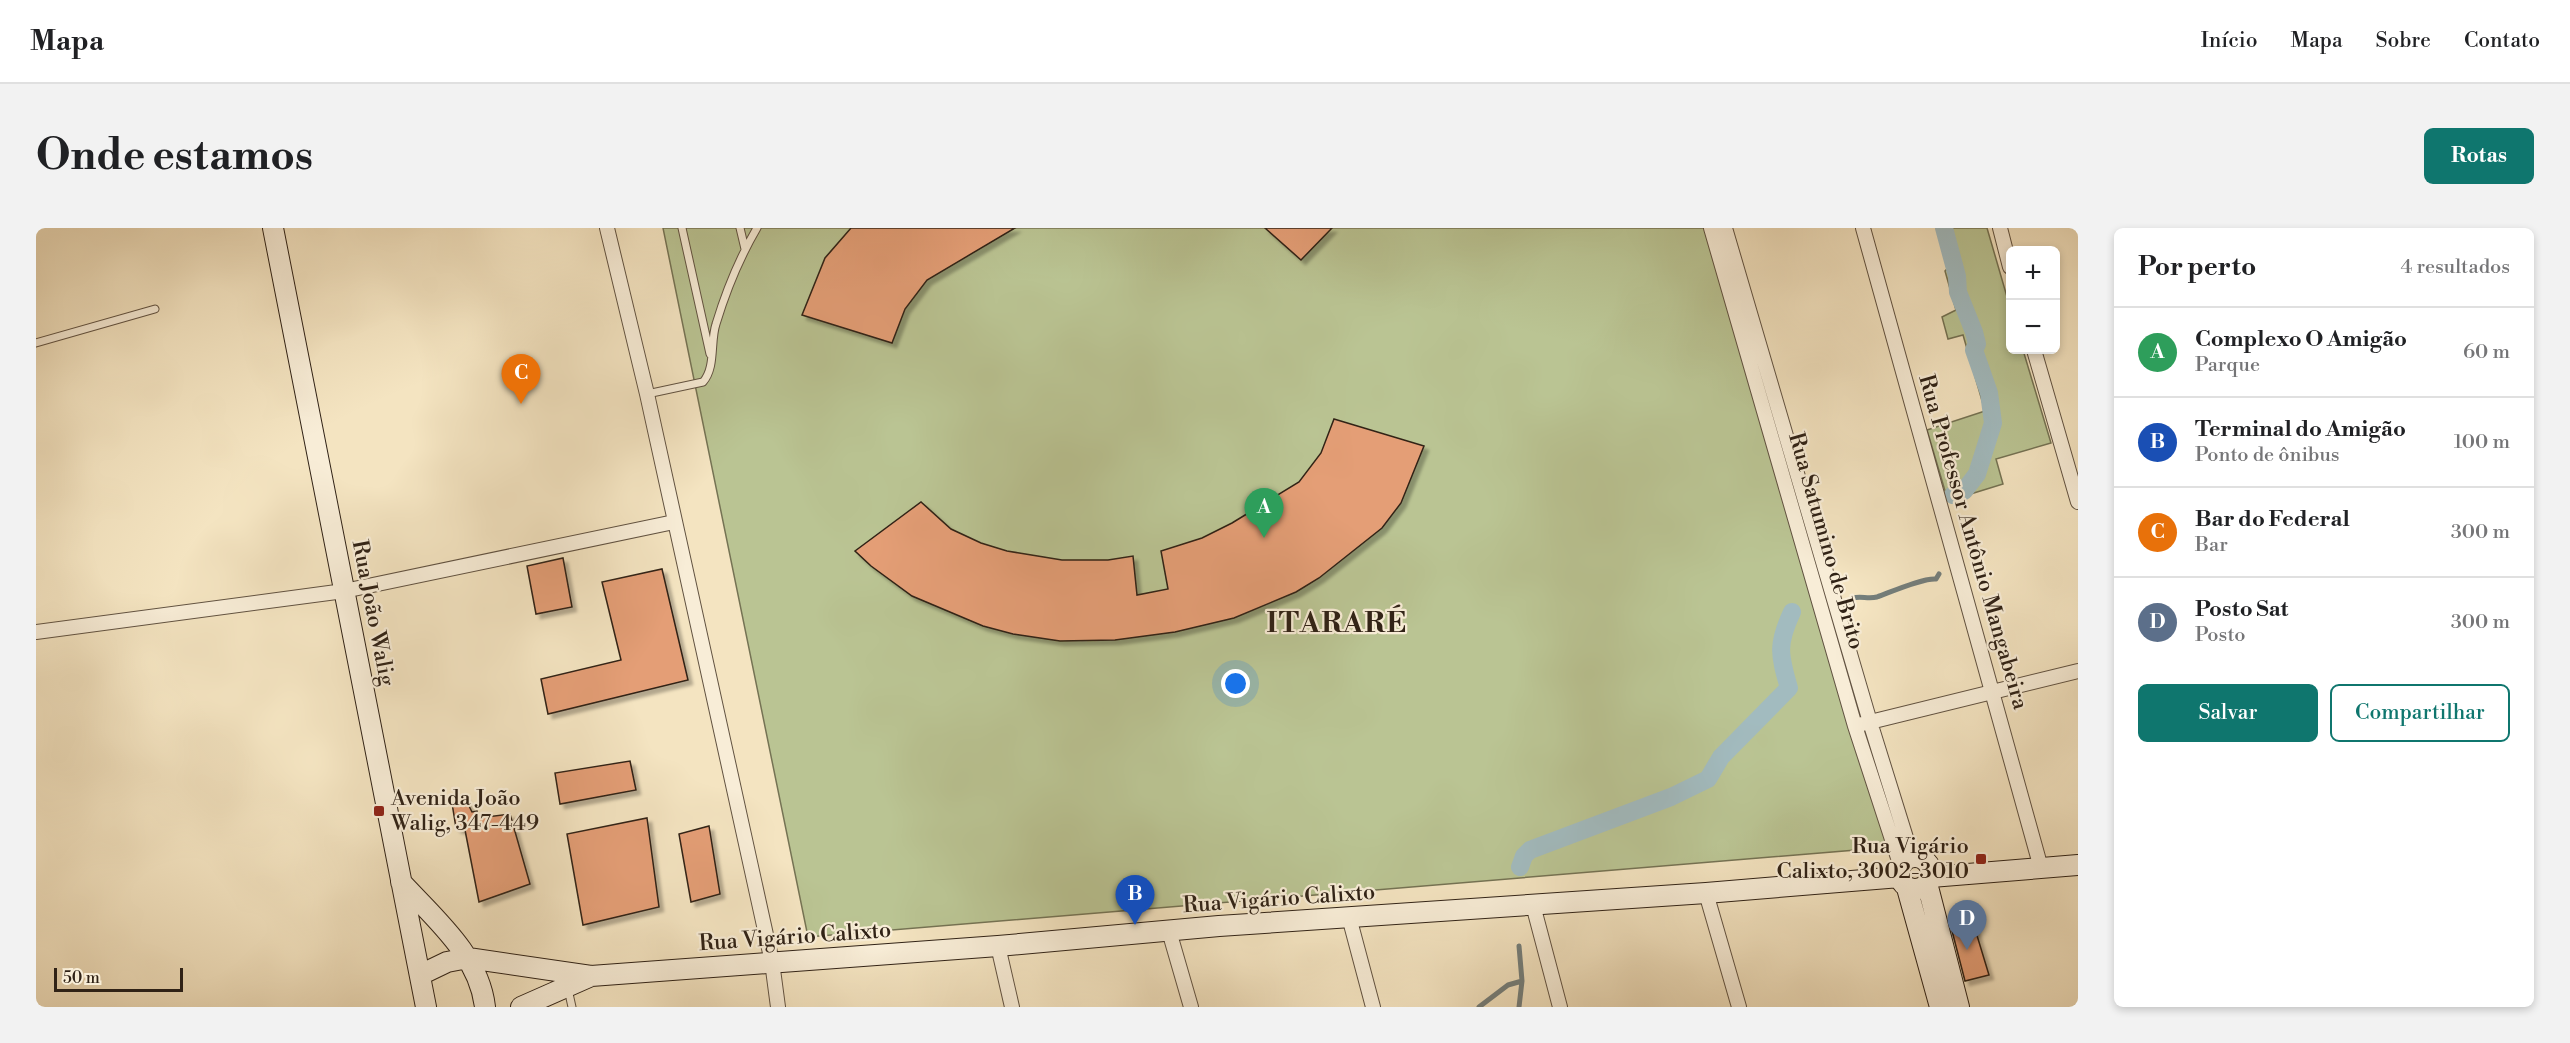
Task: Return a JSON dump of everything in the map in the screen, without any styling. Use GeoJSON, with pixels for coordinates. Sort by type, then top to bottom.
{"type":"FeatureCollection","features":[{"type":"Feature","properties":{"kind":"main road","name":"Rua João Walig"},"geometry":{"type":"LineString","coordinates":[[273,228],[426,1007]]}},
{"type":"Feature","properties":{"kind":"main road"},"geometry":{"type":"LineString","coordinates":[[1905,872],[1927,862],[1929,880],[1959,1007]]}},
{"type":"Feature","properties":{"kind":"main road"},"geometry":{"type":"LineString","coordinates":[[1929,880],[2078,865]]}},
{"type":"Feature","properties":{"kind":"main road","name":"Rua Vigário Calixto"},"geometry":{"type":"LineString","coordinates":[[420,975],[447,962],[468,958],[591,976],[1349,917],[1706,893],[1905,872],[1921,888],[1929,880]]}},
{"type":"Feature","properties":{"kind":"main road","name":"Rua Satumino de Brito"},"geometry":{"type":"LineString","coordinates":[[1905,872],[1940,1007]]}},
{"type":"Feature","properties":{"kind":"main road"},"geometry":{"type":"LineString","coordinates":[[401,882],[448,932],[468,958],[480,979],[485,1007]]}},
{"type":"Feature","properties":{"kind":"main road","name":"Rua Vigário Calixto"},"geometry":{"type":"LineString","coordinates":[[520,1007],[591,976]]}},
{"type":"Feature","properties":{"kind":"street"},"geometry":{"type":"LineString","coordinates":[[607,228],[647,394],[772,962],[778,1007]]}},
{"type":"Feature","properties":{"kind":"street","name":"Rua Satumino de Brito"},"geometry":{"type":"LineString","coordinates":[[1711,228],[1855,726],[1905,872]]}},
{"type":"Feature","properties":{"kind":"street","name":"Rua Satumino de Brito"},"geometry":{"type":"LineString","coordinates":[[1725,228],[1870,722],[1905,872]]}},
{"type":"Feature","properties":{"kind":"street","name":"Rua Professor Antônio Mangabeira"},"geometry":{"type":"LineString","coordinates":[[1863,228],[2041,868]]}},
{"type":"Feature","properties":{"kind":"street"},"geometry":{"type":"LineString","coordinates":[[2000,228],[2006,251]]}},
{"type":"Feature","properties":{"kind":"street"},"geometry":{"type":"LineString","coordinates":[[2035,354],[2078,502]]}},
{"type":"Feature","properties":{"kind":"street"},"geometry":{"type":"LineString","coordinates":[[36,632],[344,591],[674,522]]}},
{"type":"Feature","properties":{"kind":"street"},"geometry":{"type":"LineString","coordinates":[[1855,726],[2078,671]]}},
{"type":"Feature","properties":{"kind":"street"},"geometry":{"type":"LineString","coordinates":[[1706,893],[1739,1007]]}},
{"type":"Feature","properties":{"kind":"street"},"geometry":{"type":"LineString","coordinates":[[1533,905],[1560,1007]]}},
{"type":"Feature","properties":{"kind":"street"},"geometry":{"type":"LineString","coordinates":[[1349,917],[1373,1007]]}},
{"type":"Feature","properties":{"kind":"street"},"geometry":{"type":"LineString","coordinates":[[1169,931],[1191,1007]]}},
{"type":"Feature","properties":{"kind":"street"},"geometry":{"type":"LineString","coordinates":[[998,946],[1012,1007]]}},
{"type":"Feature","properties":{"kind":"lane"},"geometry":{"type":"LineString","coordinates":[[682,228],[711,359]]}},
{"type":"Feature","properties":{"kind":"lane"},"geometry":{"type":"LineString","coordinates":[[740,228],[745,249]]}},
{"type":"Feature","properties":{"kind":"lane"},"geometry":{"type":"LineString","coordinates":[[647,394],[703,382],[709,375],[715,325],[745,249],[757,228]]}},
{"type":"Feature","properties":{"kind":"lane"},"geometry":{"type":"LineString","coordinates":[[36,344],[155,309]]}},
{"type":"Feature","properties":{"kind":"lane"},"geometry":{"type":"LineString","coordinates":[[567,986],[572,1007]]}},
{"type":"Feature","properties":{"kind":"green space"},"geometry":{"type":"Polygon","coordinates":[[[663,228],[1712,228],[1892,847],[808,937],[663,228]]]}},
{"type":"Feature","properties":{"kind":"green space"},"geometry":{"type":"Polygon","coordinates":[[[1938,228],[1987,228],[2006,293],[2006,354],[2024,354],[2051,443],[1996,459],[2003,484],[1948,501],[1927,430],[1985,411],[1963,335],[1948,339],[1942,317],[1956,310],[1945,271],[1950,266],[1938,228]]]}},
{"type":"Feature","properties":{"kind":"building"},"geometry":{"type":"Polygon","coordinates":[[[851,228],[1015,228],[927,280],[905,309],[892,343],[802,315],[825,258],[851,228]]]}},
{"type":"Feature","properties":{"kind":"building"},"geometry":{"type":"Polygon","coordinates":[[[1265,228],[1332,228],[1301,260],[1265,228]]]}},
{"type":"Feature","properties":{"kind":"building"},"geometry":{"type":"Polygon","coordinates":[[[1334,419],[1424,446],[1401,503],[1382,528],[1319,578],[1296,592],[1234,618],[1175,632],[1115,640],[1060,641],[1013,634],[983,626],[912,596],[871,566],[855,551],[921,502],[951,529],[981,543],[1007,551],[1062,560],[1108,560],[1133,556],[1137,595],[1168,589],[1161,551],[1202,538],[1232,523],[1299,482],[1321,453],[1334,419]]]}},
{"type":"Feature","properties":{"kind":"building"},"geometry":{"type":"Polygon","coordinates":[[[563,558],[572,607],[536,614],[527,566],[563,558]]]}},
{"type":"Feature","properties":{"kind":"building"},"geometry":{"type":"Polygon","coordinates":[[[662,569],[688,680],[548,714],[541,679],[621,660],[602,582],[662,569]]]}},
{"type":"Feature","properties":{"kind":"building"},"geometry":{"type":"Polygon","coordinates":[[[630,761],[636,790],[560,804],[555,773],[630,761]]]}},
{"type":"Feature","properties":{"kind":"building"},"geometry":{"type":"Polygon","coordinates":[[[464,796],[472,812],[477,811],[479,818],[510,814],[530,884],[479,902],[465,830],[456,828],[451,797],[464,796]]]}},
{"type":"Feature","properties":{"kind":"building"},"geometry":{"type":"Polygon","coordinates":[[[647,818],[659,907],[583,925],[567,834],[647,818]]]}},
{"type":"Feature","properties":{"kind":"building"},"geometry":{"type":"Polygon","coordinates":[[[709,826],[720,894],[691,902],[679,834],[709,826]]]}},
{"type":"Feature","properties":{"kind":"building"},"geometry":{"type":"Polygon","coordinates":[[[1972,919],[1989,975],[1965,981],[1950,923],[1972,919]]]}},
{"type":"Feature","properties":{"kind":"waterway"},"geometry":{"type":"LineString","coordinates":[[1944,228],[1957,276],[1958,292],[1974,332],[1977,344],[1974,350],[1989,393],[1993,423],[1977,474],[1964,491],[1953,495]]}},
{"type":"Feature","properties":{"kind":"waterway"},"geometry":{"type":"LineString","coordinates":[[1843,614],[1853,598],[1877,597],[1915,583],[1936,579],[1939,574]]}},
{"type":"Feature","properties":{"kind":"waterway"},"geometry":{"type":"LineString","coordinates":[[1520,867],[1524,856],[1530,850],[1671,797],[1708,779],[1721,757],[1789,688],[1781,649],[1792,612]]}},
{"type":"Feature","properties":{"kind":"waterway"},"geometry":{"type":"LineString","coordinates":[[1519,946],[1522,981],[1519,1007]]}},
{"type":"Feature","properties":{"kind":"waterway"},"geometry":{"type":"LineString","coordinates":[[1479,1007],[1508,985],[1522,981]]}},
{"type":"Feature","properties":{"kind":"place","name":"Bar do Federal"},"geometry":{"type":"Point","coordinates":[521,404]}},
{"type":"Feature","properties":{"kind":"place","name":"Complexo O Amigão"},"geometry":{"type":"Point","coordinates":[1264,538]}},
{"type":"Feature","properties":{"kind":"place","name":"Avenida João Walig, 347-449"},"geometry":{"type":"Point","coordinates":[379,811]}},
{"type":"Feature","properties":{"kind":"place","name":"Rua Vigário Calixto, 3002-3010"},"geometry":{"type":"Point","coordinates":[1981,859]}},
{"type":"Feature","properties":{"kind":"place","name":"Terminal do Amigão"},"geometry":{"type":"Point","coordinates":[1135,925]}},
{"type":"Feature","properties":{"kind":"place","name":"Posto Sat"},"geometry":{"type":"Point","coordinates":[1967,950]}},
{"type":"Feature","properties":{"kind":"district","name":"ITARARÉ"},"geometry":{"type":"Point","coordinates":[1337,623]}}]}
